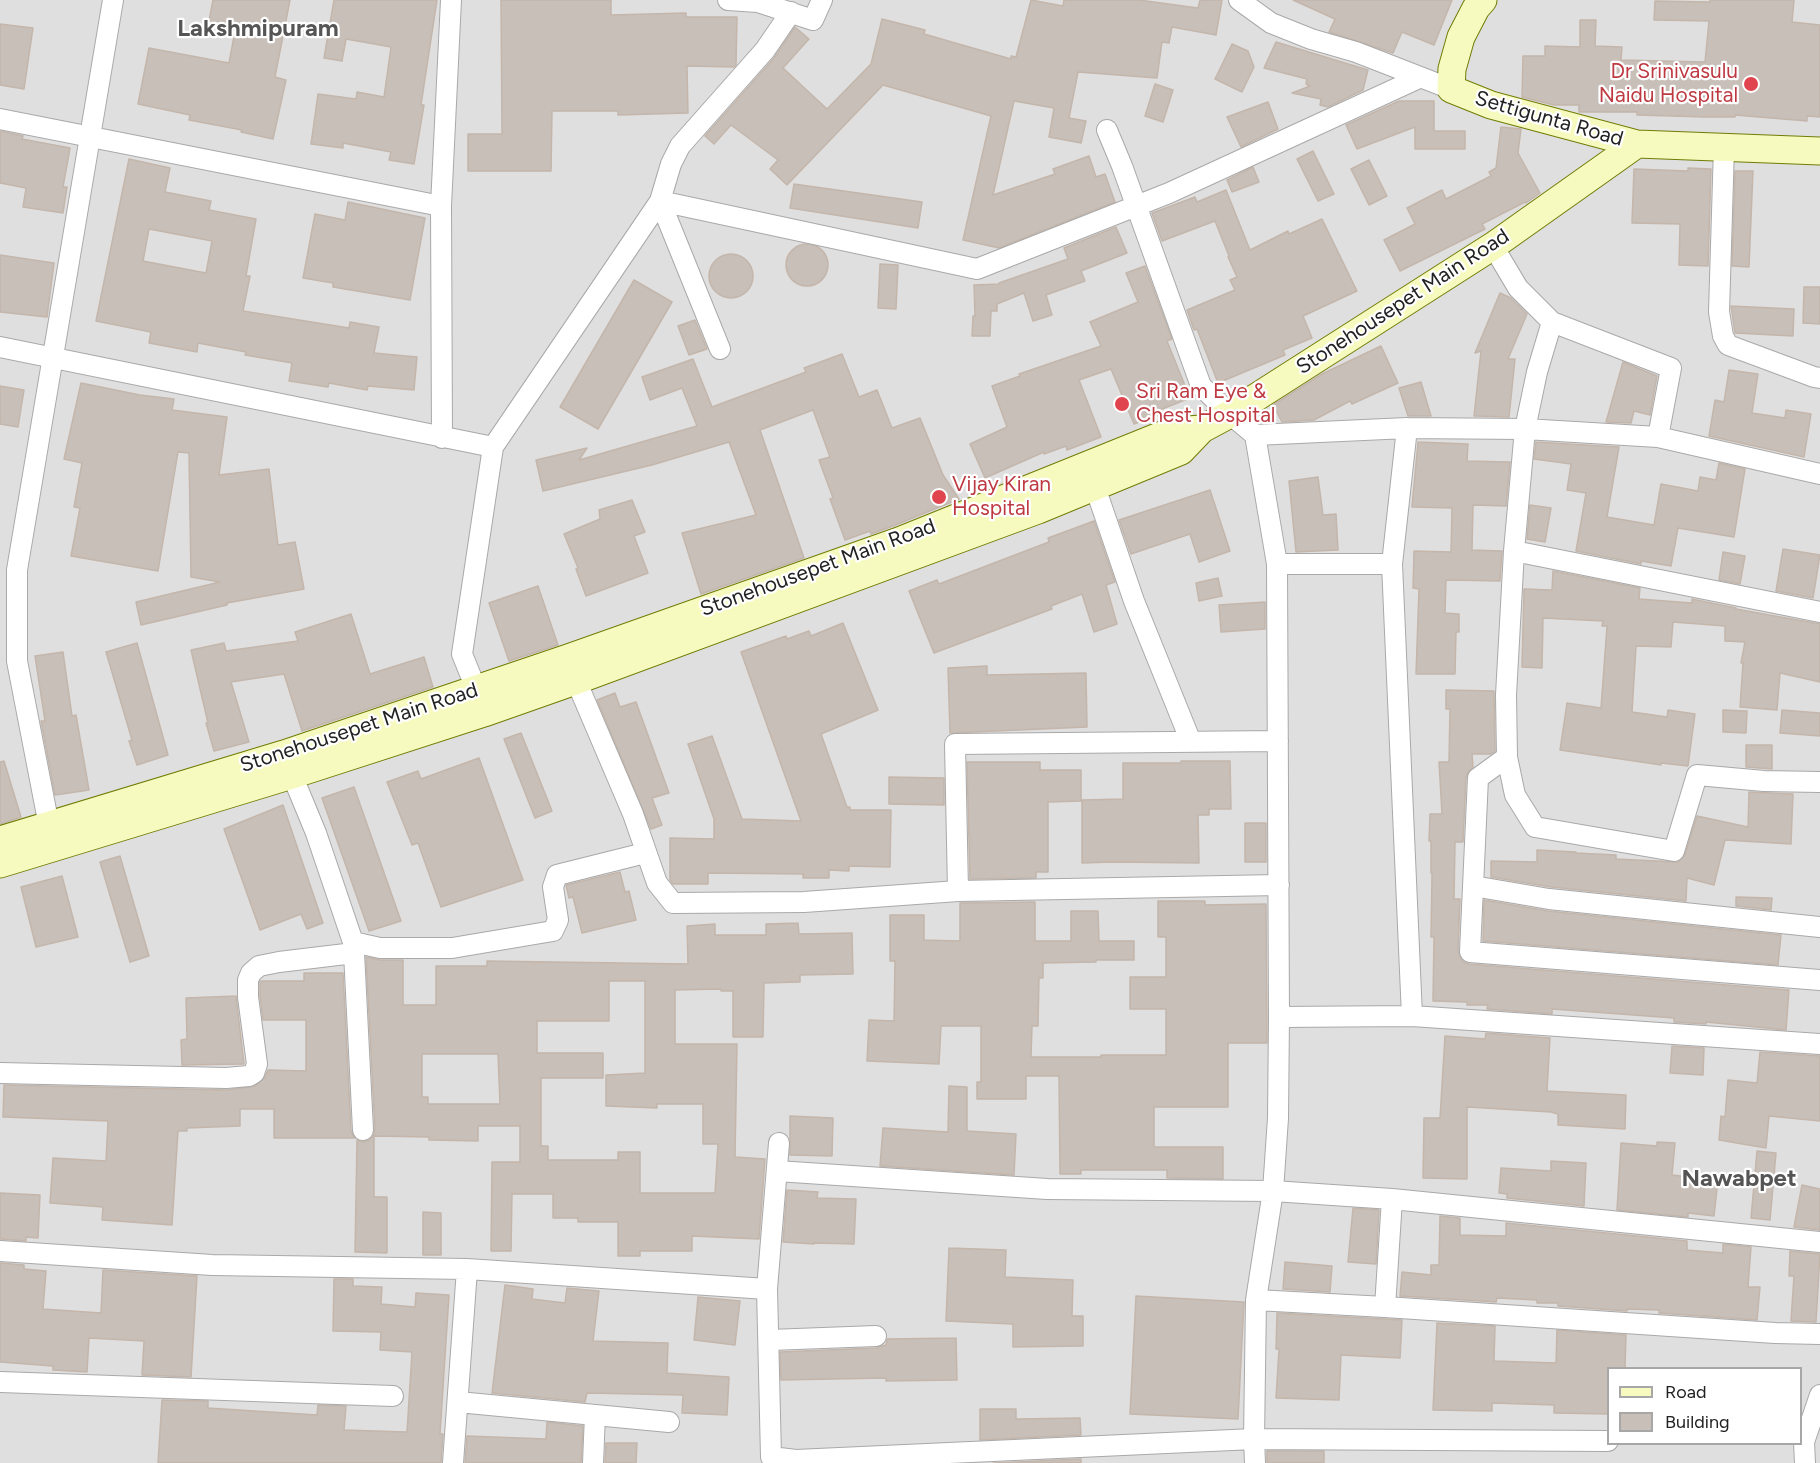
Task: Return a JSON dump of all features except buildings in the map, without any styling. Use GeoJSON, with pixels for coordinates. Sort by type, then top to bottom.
{"type":"FeatureCollection","features":[{"type":"Feature","properties":{"kind":"main road","name":"Settigunta Road"},"geometry":{"type":"LineString","coordinates":[[1483,0],[1476,8],[1461,38],[1452,69],[1451,89],[1491,105],[1637,144]]}},
{"type":"Feature","properties":{"kind":"main road"},"geometry":{"type":"LineString","coordinates":[[1637,144],[1820,151]]}},
{"type":"Feature","properties":{"kind":"main road","name":"Stonehousepet Main Road"},"geometry":{"type":"LineString","coordinates":[[0,840],[51,836],[284,754],[346,745],[481,701],[571,669],[899,541],[1034,499],[1172,431],[1202,429],[1230,414],[1493,246],[1637,144]]}},
{"type":"Feature","properties":{"kind":"main road"},"geometry":{"type":"LineString","coordinates":[[1034,499],[1095,487],[1181,451],[1202,429]]}},
{"type":"Feature","properties":{"kind":"main road"},"geometry":{"type":"LineString","coordinates":[[0,864],[51,836],[292,775],[346,745]]}},
{"type":"Feature","properties":{"kind":"street"},"geometry":{"type":"LineString","coordinates":[[51,836],[8,664],[8,568],[53,357],[113,0]]}},
{"type":"Feature","properties":{"kind":"street"},"geometry":{"type":"LineString","coordinates":[[442,438],[441,206],[451,0]]}},
{"type":"Feature","properties":{"kind":"street"},"geometry":{"type":"LineString","coordinates":[[728,0],[758,2],[813,20],[822,0]]}},
{"type":"Feature","properties":{"kind":"street"},"geometry":{"type":"LineString","coordinates":[[1239,0],[1271,23],[1311,39],[1356,52],[1451,89]]}},
{"type":"Feature","properties":{"kind":"street"},"geometry":{"type":"LineString","coordinates":[[481,701],[462,654],[493,447],[660,201],[671,164],[680,146],[765,50],[791,12]]}},
{"type":"Feature","properties":{"kind":"street"},"geometry":{"type":"LineString","coordinates":[[660,201],[977,270],[1169,193],[1419,78]]}},
{"type":"Feature","properties":{"kind":"street"},"geometry":{"type":"LineString","coordinates":[[0,119],[441,206]]}},
{"type":"Feature","properties":{"kind":"street"},"geometry":{"type":"LineString","coordinates":[[1107,130],[1137,206],[1201,386],[1255,435],[1277,564],[1278,1118],[1274,1191],[1256,1300],[1255,1463]]}},
{"type":"Feature","properties":{"kind":"street"},"geometry":{"type":"LineString","coordinates":[[1724,147],[1719,312],[1723,336],[1728,345],[1820,378]]}},
{"type":"Feature","properties":{"kind":"street"},"geometry":{"type":"LineString","coordinates":[[660,201],[720,349]]}},
{"type":"Feature","properties":{"kind":"street"},"geometry":{"type":"LineString","coordinates":[[1493,246],[1518,288],[1552,322],[1671,368],[1658,437]]}},
{"type":"Feature","properties":{"kind":"street"},"geometry":{"type":"LineString","coordinates":[[1552,322],[1537,372],[1525,429],[1514,551],[1506,694],[1507,757],[1515,795],[1535,827],[1674,850],[1697,775],[1764,781],[1820,782]]}},
{"type":"Feature","properties":{"kind":"street"},"geometry":{"type":"LineString","coordinates":[[0,347],[493,447]]}},
{"type":"Feature","properties":{"kind":"street"},"geometry":{"type":"LineString","coordinates":[[1255,435],[1407,428],[1525,429],[1658,437],[1820,474]]}},
{"type":"Feature","properties":{"kind":"street"},"geometry":{"type":"LineString","coordinates":[[1407,428],[1392,564],[1412,1016]]}},
{"type":"Feature","properties":{"kind":"street"},"geometry":{"type":"LineString","coordinates":[[1095,487],[1134,601],[1191,742]]}},
{"type":"Feature","properties":{"kind":"street"},"geometry":{"type":"LineString","coordinates":[[1514,551],[1820,612]]}},
{"type":"Feature","properties":{"kind":"street"},"geometry":{"type":"LineString","coordinates":[[1277,564],[1392,564]]}},
{"type":"Feature","properties":{"kind":"street"},"geometry":{"type":"LineString","coordinates":[[571,669],[633,813],[657,883],[673,903],[804,902],[958,891],[1279,885]]}},
{"type":"Feature","properties":{"kind":"street"},"geometry":{"type":"LineString","coordinates":[[958,891],[955,744],[1278,741]]}},
{"type":"Feature","properties":{"kind":"street"},"geometry":{"type":"LineString","coordinates":[[1507,757],[1479,778],[1470,952],[1820,980]]}},
{"type":"Feature","properties":{"kind":"street"},"geometry":{"type":"LineString","coordinates":[[292,775],[316,833],[353,947],[363,1130]]}},
{"type":"Feature","properties":{"kind":"street"},"geometry":{"type":"LineString","coordinates":[[0,1072],[226,1078],[249,1076],[254,1073],[257,1064],[248,997],[248,980],[251,973],[260,966],[353,947],[452,948],[553,932],[558,920],[553,888],[557,875],[645,853]]}},
{"type":"Feature","properties":{"kind":"street"},"geometry":{"type":"LineString","coordinates":[[1473,886],[1549,899],[1820,927]]}},
{"type":"Feature","properties":{"kind":"street"},"geometry":{"type":"LineString","coordinates":[[1279,1017],[1412,1016],[1820,1044]]}},
{"type":"Feature","properties":{"kind":"street"},"geometry":{"type":"LineString","coordinates":[[779,1143],[767,1289],[771,1457],[796,1460],[1254,1439],[1607,1441]]}},
{"type":"Feature","properties":{"kind":"street"},"geometry":{"type":"LineString","coordinates":[[777,1171],[1047,1189],[1274,1191],[1392,1199],[1820,1242]]}},
{"type":"Feature","properties":{"kind":"street"},"geometry":{"type":"LineString","coordinates":[[1385,1307],[1392,1199]]}},
{"type":"Feature","properties":{"kind":"street"},"geometry":{"type":"LineString","coordinates":[[0,1251],[212,1265],[466,1269],[767,1289]]}},
{"type":"Feature","properties":{"kind":"street"},"geometry":{"type":"LineString","coordinates":[[453,1463],[466,1269]]}},
{"type":"Feature","properties":{"kind":"street"},"geometry":{"type":"LineString","coordinates":[[1256,1300],[1775,1334],[1820,1334]]}},
{"type":"Feature","properties":{"kind":"street"},"geometry":{"type":"LineString","coordinates":[[770,1340],[876,1336]]}},
{"type":"Feature","properties":{"kind":"street"},"geometry":{"type":"LineString","coordinates":[[0,1382],[393,1396]]}},
{"type":"Feature","properties":{"kind":"street"},"geometry":{"type":"LineString","coordinates":[[1805,1463],[1802,1442],[1820,1395]]}},
{"type":"Feature","properties":{"kind":"street"},"geometry":{"type":"LineString","coordinates":[[458,1402],[669,1422]]}},
{"type":"Feature","properties":{"kind":"street"},"geometry":{"type":"LineString","coordinates":[[593,1463],[595,1415]]}},
{"type":"Feature","properties":{"kind":"shaded area"},"geometry":{"type":"Polygon","coordinates":[[[0,0],[1820,0],[1820,1463],[0,1463],[0,0]]]}},
{"type":"Feature","properties":{"kind":"place","name":"Dr Srinivasulu Naidu Hospital"},"geometry":{"type":"Point","coordinates":[1751,84]}},
{"type":"Feature","properties":{"kind":"place","name":"Sri Ram Eye & Chest Hospital"},"geometry":{"type":"Point","coordinates":[1122,404]}},
{"type":"Feature","properties":{"kind":"place","name":"Vijay Kiran Hospital"},"geometry":{"type":"Point","coordinates":[939,497]}},
{"type":"Feature","properties":{"kind":"district","name":"Lakshmipuram"},"geometry":{"type":"Point","coordinates":[258,29]}},
{"type":"Feature","properties":{"kind":"district","name":"Nawabpet"},"geometry":{"type":"Point","coordinates":[1739,1179]}}]}
